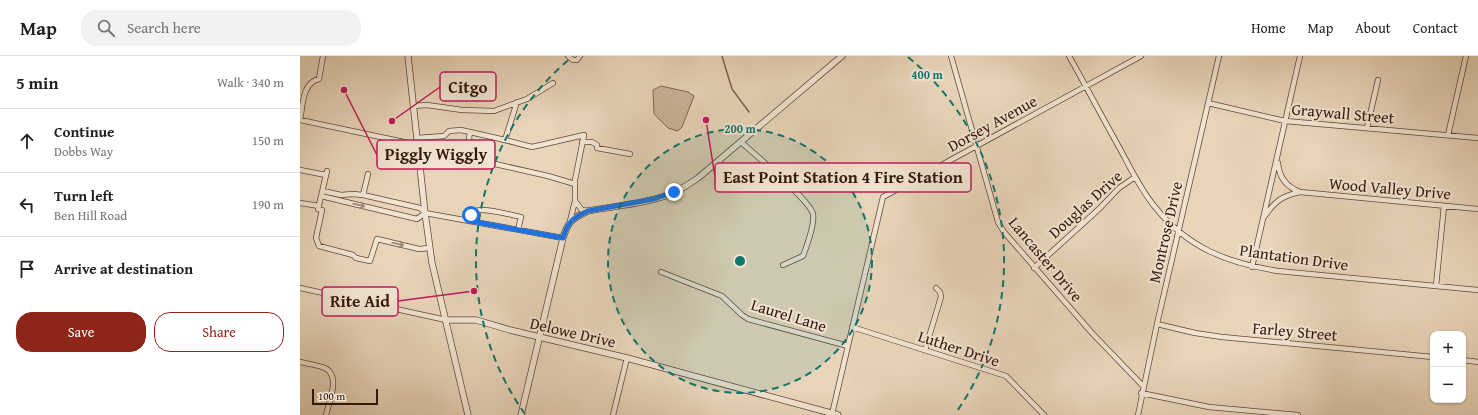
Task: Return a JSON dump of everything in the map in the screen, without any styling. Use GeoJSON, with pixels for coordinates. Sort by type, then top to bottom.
{"type":"FeatureCollection","features":[{"type":"Feature","properties":{"kind":"street"},"geometry":{"type":"LineString","coordinates":[[323,56],[319,79],[311,82],[303,93],[300,120],[418,145]]}},
{"type":"Feature","properties":{"kind":"street"},"geometry":{"type":"LineString","coordinates":[[408,56],[432,263],[468,415]]}},
{"type":"Feature","properties":{"kind":"street"},"geometry":{"type":"LineString","coordinates":[[568,56],[573,60],[577,60],[580,56]]}},
{"type":"Feature","properties":{"kind":"street"},"geometry":{"type":"LineString","coordinates":[[570,221],[588,211],[654,199],[674,192],[698,178],[842,56]]}},
{"type":"Feature","properties":{"kind":"street","name":"Lancaster Drive"},"geometry":{"type":"LineString","coordinates":[[952,56],[998,222],[1004,232],[1034,268],[1092,333],[1143,386]]}},
{"type":"Feature","properties":{"kind":"street","name":"Plantation Drive"},"geometry":{"type":"LineString","coordinates":[[1069,56],[1135,177],[1154,206],[1178,231],[1194,243],[1213,254],[1232,262],[1278,271],[1478,290]]}},
{"type":"Feature","properties":{"kind":"street","name":"Dorsey Avenue"},"geometry":{"type":"LineString","coordinates":[[835,414],[852,327],[883,198],[1141,56]]}},
{"type":"Feature","properties":{"kind":"street","name":"Montrose Drive"},"geometry":{"type":"LineString","coordinates":[[1138,415],[1141,393],[1156,324],[1219,56]]}},
{"type":"Feature","properties":{"kind":"street"},"geometry":{"type":"LineString","coordinates":[[1252,267],[1300,56]]}},
{"type":"Feature","properties":{"kind":"street"},"geometry":{"type":"LineString","coordinates":[[1448,136],[1466,56]]}},
{"type":"Feature","properties":{"kind":"street"},"geometry":{"type":"LineString","coordinates":[[1367,128],[1378,80]]}},
{"type":"Feature","properties":{"kind":"street"},"geometry":{"type":"LineString","coordinates":[[413,106],[427,105],[462,110],[494,111],[528,99],[553,84]]}},
{"type":"Feature","properties":{"kind":"street"},"geometry":{"type":"LineString","coordinates":[[505,140],[518,102]]}},
{"type":"Feature","properties":{"kind":"street","name":"Graywall Street"},"geometry":{"type":"LineString","coordinates":[[1208,103],[1286,121],[1478,138]]}},
{"type":"Feature","properties":{"kind":"street"},"geometry":{"type":"LineString","coordinates":[[417,138],[444,136],[449,131],[461,130],[532,147],[584,135],[575,184],[575,201],[570,221],[563,238],[522,415]]}},
{"type":"Feature","properties":{"kind":"street"},"geometry":{"type":"LineString","coordinates":[[470,132],[470,148],[473,159],[548,176],[575,184]]}},
{"type":"Feature","properties":{"kind":"street"},"geometry":{"type":"LineString","coordinates":[[582,142],[592,142],[597,145],[597,148],[630,154]]}},
{"type":"Feature","properties":{"kind":"street"},"geometry":{"type":"LineString","coordinates":[[741,142],[788,184],[810,208],[813,214],[803,256],[783,265]]}},
{"type":"Feature","properties":{"kind":"street"},"geometry":{"type":"LineString","coordinates":[[1280,143],[1278,162],[1280,174],[1287,185],[1300,192]]}},
{"type":"Feature","properties":{"kind":"street"},"geometry":{"type":"LineString","coordinates":[[300,170],[327,173],[318,209],[322,210],[316,238],[319,246],[370,261],[377,239],[419,249],[430,248]]}},
{"type":"Feature","properties":{"kind":"street"},"geometry":{"type":"LineString","coordinates":[[363,195],[368,174]]}},
{"type":"Feature","properties":{"kind":"street","name":"Douglas Drive"},"geometry":{"type":"LineString","coordinates":[[1034,268],[1099,209],[1119,188],[1135,177]]}},
{"type":"Feature","properties":{"kind":"street"},"geometry":{"type":"LineString","coordinates":[[323,191],[341,195],[363,195],[420,208],[425,213],[563,238]]}},
{"type":"Feature","properties":{"kind":"street","name":"Wood Valley Drive"},"geometry":{"type":"LineString","coordinates":[[1264,217],[1271,206],[1279,199],[1300,192],[1478,209]]}},
{"type":"Feature","properties":{"kind":"street"},"geometry":{"type":"LineString","coordinates":[[321,196],[417,219],[425,213]]}},
{"type":"Feature","properties":{"kind":"street"},"geometry":{"type":"LineString","coordinates":[[575,201],[582,210],[588,211]]}},
{"type":"Feature","properties":{"kind":"street"},"geometry":{"type":"LineString","coordinates":[[300,203],[319,206]]}},
{"type":"Feature","properties":{"kind":"street"},"geometry":{"type":"LineString","coordinates":[[1436,286],[1444,206]]}},
{"type":"Feature","properties":{"kind":"street"},"geometry":{"type":"LineString","coordinates":[[470,221],[471,215],[474,212],[481,210],[521,217],[518,230]]}},
{"type":"Feature","properties":{"kind":"street","name":"Laurel Lane"},"geometry":{"type":"LineString","coordinates":[[660,272],[722,296],[748,319],[848,346]]}},
{"type":"Feature","properties":{"kind":"street","name":"Delowe Drive"},"geometry":{"type":"LineString","coordinates":[[300,288],[446,320],[476,320],[627,358],[816,413],[835,414]]}},
{"type":"Feature","properties":{"kind":"street"},"geometry":{"type":"LineString","coordinates":[[925,350],[941,297],[940,292],[936,288]]}},
{"type":"Feature","properties":{"kind":"street","name":"Farley Street"},"geometry":{"type":"LineString","coordinates":[[1156,324],[1222,337],[1430,357]]}},
{"type":"Feature","properties":{"kind":"street","name":"Luther Drive"},"geometry":{"type":"LineString","coordinates":[[852,327],[1006,376],[1044,415]]}},
{"type":"Feature","properties":{"kind":"street"},"geometry":{"type":"LineString","coordinates":[[613,415],[627,358]]}},
{"type":"Feature","properties":{"kind":"street"},"geometry":{"type":"LineString","coordinates":[[1466,360],[1478,362]]}},
{"type":"Feature","properties":{"kind":"street"},"geometry":{"type":"LineString","coordinates":[[300,362],[326,369],[333,377],[333,384],[326,415]]}},
{"type":"Feature","properties":{"kind":"street"},"geometry":{"type":"LineString","coordinates":[[1141,393],[1209,407],[1298,415]]}},
{"type":"Feature","properties":{"kind":"shaded area"},"geometry":{"type":"Polygon","coordinates":[[[661,86],[688,92],[694,96],[682,127],[678,131],[668,128],[654,114],[653,90],[661,86]]]}},
{"type":"Feature","properties":{"kind":"waterway"},"geometry":{"type":"LineString","coordinates":[[722,56],[732,89],[749,112]]}},
{"type":"Feature","properties":{"kind":"place","name":"Piggly Wiggly"},"geometry":{"type":"Point","coordinates":[344,90]}},
{"type":"Feature","properties":{"kind":"place","name":"East Point Station 4 Fire Station"},"geometry":{"type":"Point","coordinates":[706,120]}},
{"type":"Feature","properties":{"kind":"place","name":"Citgo"},"geometry":{"type":"Point","coordinates":[392,121]}},
{"type":"Feature","properties":{"kind":"place","name":"Rite Aid"},"geometry":{"type":"Point","coordinates":[474,291]}},
{"type":"Feature","properties":{"kind":"route"},"geometry":{"type":"LineString","coordinates":[[471,215],[470,221],[563,238],[570,221],[588,211],[654,199],[674,192]]}}]}
